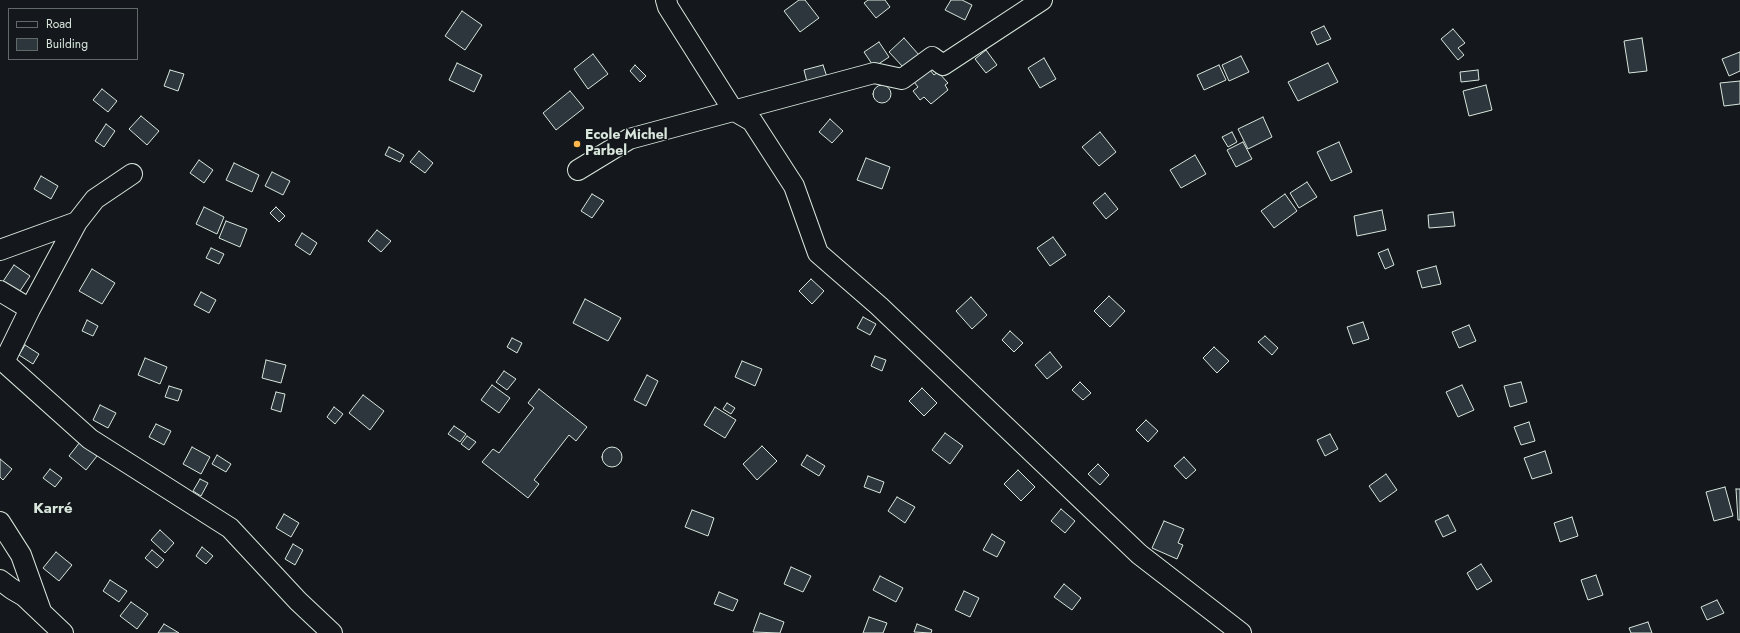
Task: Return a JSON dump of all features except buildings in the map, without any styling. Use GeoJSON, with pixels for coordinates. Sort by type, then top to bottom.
{"type":"FeatureCollection","features":[{"type":"Feature","properties":{"kind":"street"},"geometry":{"type":"LineString","coordinates":[[666,0],[668,7],[733,110],[752,121],[794,186],[818,253],[879,306],[1139,554],[1241,633]]}},
{"type":"Feature","properties":{"kind":"street"},"geometry":{"type":"LineString","coordinates":[[578,170],[629,139],[874,73],[902,79],[932,57],[944,65],[1042,0]]}},
{"type":"Feature","properties":{"kind":"street"},"geometry":{"type":"LineString","coordinates":[[132,174],[95,199],[77,222],[30,309],[4,362],[90,439],[230,528],[298,600],[332,633]]}},
{"type":"Feature","properties":{"kind":"street"},"geometry":{"type":"LineString","coordinates":[[0,250],[77,222]]}},
{"type":"Feature","properties":{"kind":"street"},"geometry":{"type":"LineString","coordinates":[[0,291],[30,309]]}},
{"type":"Feature","properties":{"kind":"street"},"geometry":{"type":"LineString","coordinates":[[0,522],[22,555],[41,611]]}},
{"type":"Feature","properties":{"kind":"street"},"geometry":{"type":"LineString","coordinates":[[0,580],[24,596],[63,633]]}},
{"type":"Feature","properties":{"kind":"place","name":"Ecole Michel Parbel"},"geometry":{"type":"Point","coordinates":[577,144]}},
{"type":"Feature","properties":{"kind":"district","name":"Karré"},"geometry":{"type":"Point","coordinates":[53,509]}}]}
